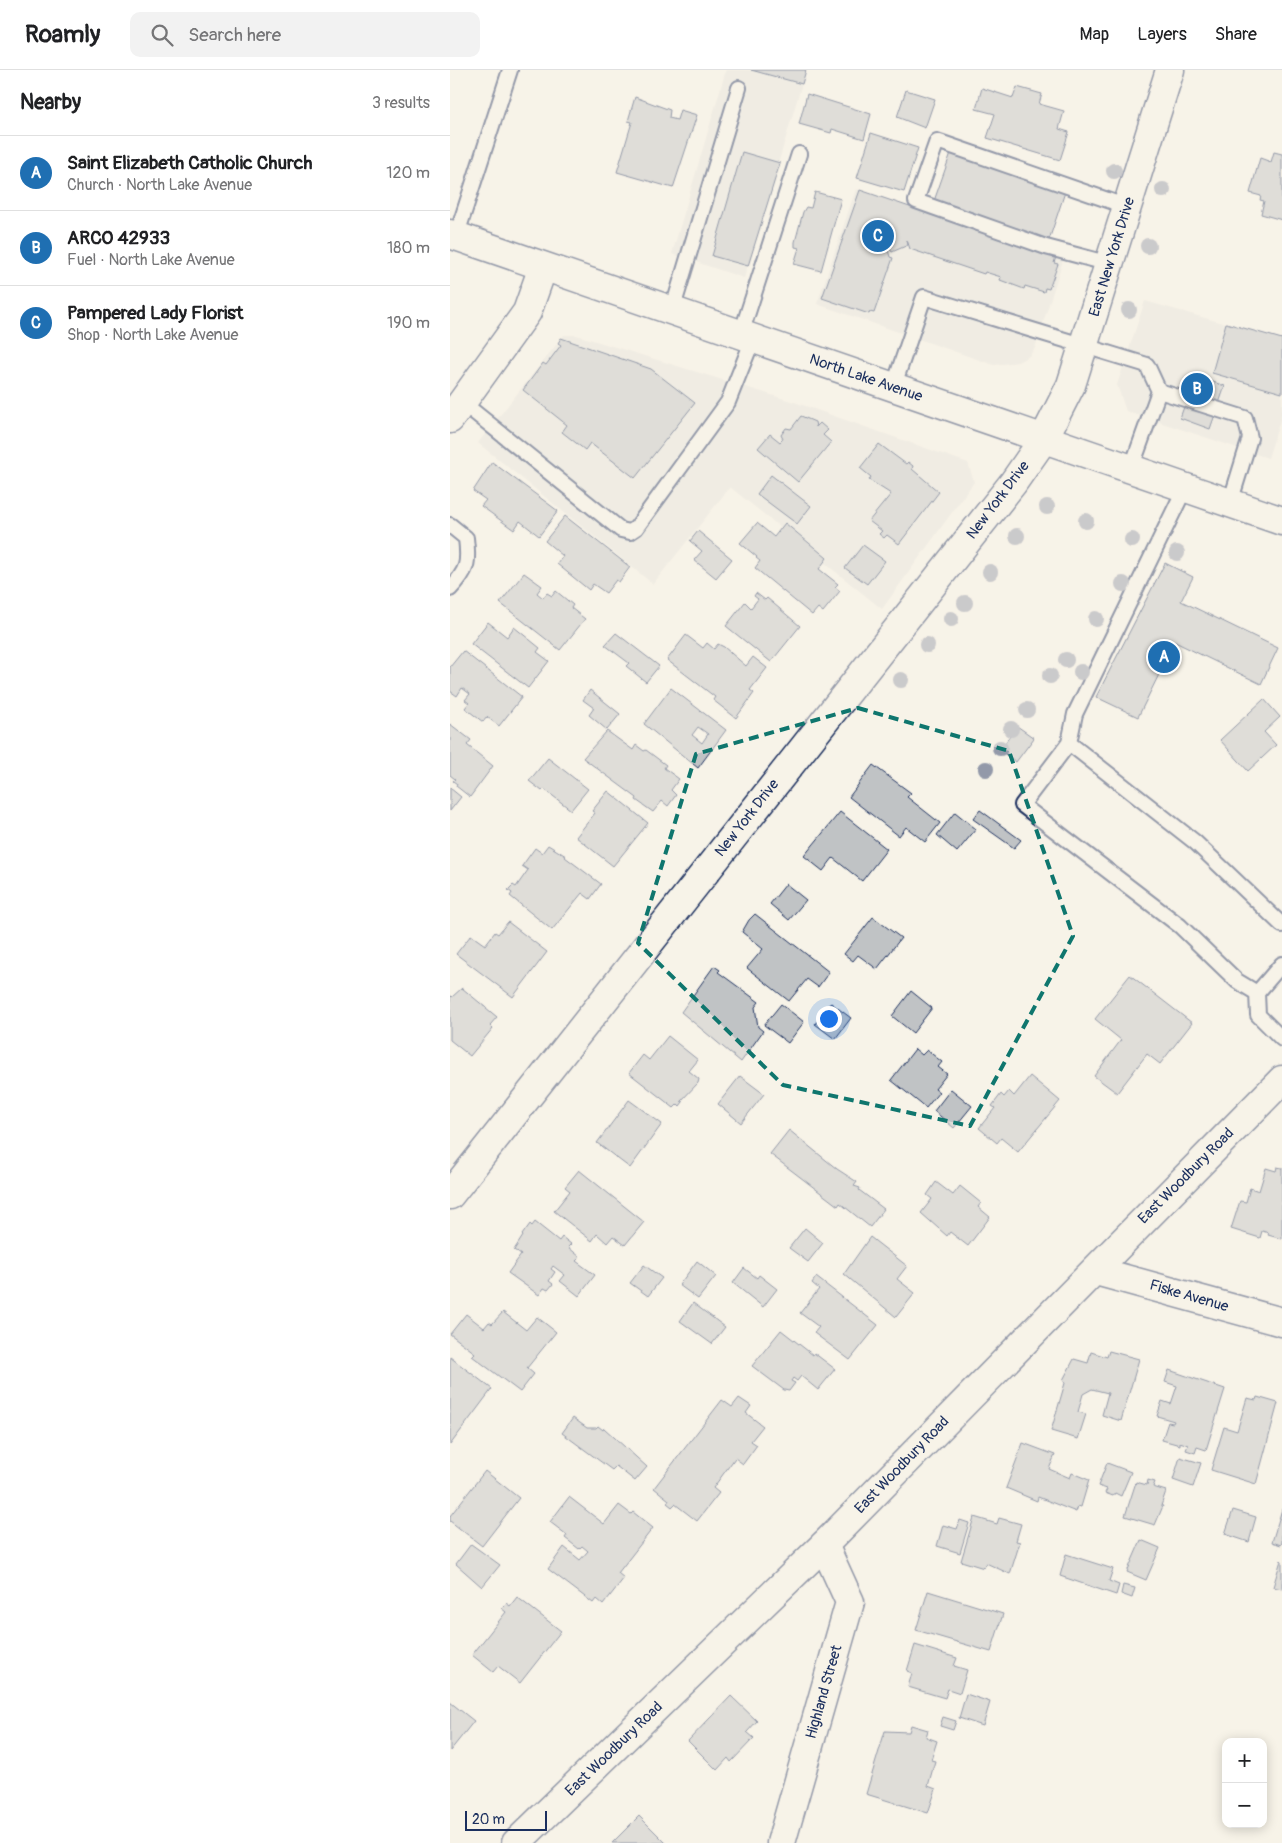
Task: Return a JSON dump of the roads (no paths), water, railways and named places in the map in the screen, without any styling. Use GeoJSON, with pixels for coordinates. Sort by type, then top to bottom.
{"type":"FeatureCollection","features":[{"type":"Feature","properties":{"kind":"street","name":"East New York Drive"},"geometry":{"type":"LineString","coordinates":[[1043,440],[1071,386],[1170,70]]}},
{"type":"Feature","properties":{"kind":"street","name":"North Lake Avenue"},"geometry":{"type":"LineString","coordinates":[[453,236],[1282,521]]}},
{"type":"Feature","properties":{"kind":"street"},"geometry":{"type":"LineString","coordinates":[[456,411],[527,312],[544,267]]}},
{"type":"Feature","properties":{"kind":"street","name":"New York Drive"},"geometry":{"type":"LineString","coordinates":[[450,1195],[1013,483],[1043,440]]}},
{"type":"Feature","properties":{"kind":"street","name":"East Woodbury Road"},"geometry":{"type":"LineString","coordinates":[[516,1843],[824,1545],[1096,1271],[1130,1232],[1282,1080]]}},
{"type":"Feature","properties":{"kind":"street","name":"Fiske Avenue"},"geometry":{"type":"LineString","coordinates":[[1096,1271],[1282,1322]]}},
{"type":"Feature","properties":{"kind":"street","name":"Highland Street"},"geometry":{"type":"LineString","coordinates":[[781,1843],[850,1602],[824,1545]]}},
{"type":"Feature","properties":{"kind":"lane"},"geometry":{"type":"LineString","coordinates":[[453,236],[510,70]]}},
{"type":"Feature","properties":{"kind":"lane"},"geometry":{"type":"LineString","coordinates":[[672,311],[739,88]]}},
{"type":"Feature","properties":{"kind":"lane"},"geometry":{"type":"LineString","coordinates":[[1110,264],[1046,247],[916,201],[937,141],[1073,186],[1084,193],[1128,207]]}},
{"type":"Feature","properties":{"kind":"lane"},"geometry":{"type":"LineString","coordinates":[[456,411],[621,530],[630,532],[636,528],[728,402],[799,154]]}},
{"type":"Feature","properties":{"kind":"lane"},"geometry":{"type":"LineString","coordinates":[[893,388],[924,298],[1147,364],[1159,392],[1131,469]]}},
{"type":"Feature","properties":{"kind":"lane"},"geometry":{"type":"LineString","coordinates":[[1159,392],[1245,418],[1250,438],[1230,503]]}},
{"type":"Feature","properties":{"kind":"lane"},"geometry":{"type":"LineString","coordinates":[[1185,488],[1075,714],[1070,743],[1022,805],[1180,926],[1237,981],[1257,993]]}},
{"type":"Feature","properties":{"kind":"lane"},"geometry":{"type":"LineString","coordinates":[[450,525],[466,538],[469,558],[464,574],[450,589]]}},
{"type":"Feature","properties":{"kind":"lane"},"geometry":{"type":"LineString","coordinates":[[1070,743],[1195,842],[1282,925]]}},
{"type":"Feature","properties":{"kind":"lane"},"geometry":{"type":"LineString","coordinates":[[1282,964],[1257,993],[1258,1015],[1282,1039]]}},
{"type":"Feature","properties":{"kind":"place","name":"Pampered Lady Florist"},"geometry":{"type":"Point","coordinates":[878,236]}},
{"type":"Feature","properties":{"kind":"place","name":"ARCO 42933"},"geometry":{"type":"Point","coordinates":[1197,389]}},
{"type":"Feature","properties":{"kind":"place","name":"Saint Elizabeth Catholic Church"},"geometry":{"type":"Point","coordinates":[1164,657]}}]}
